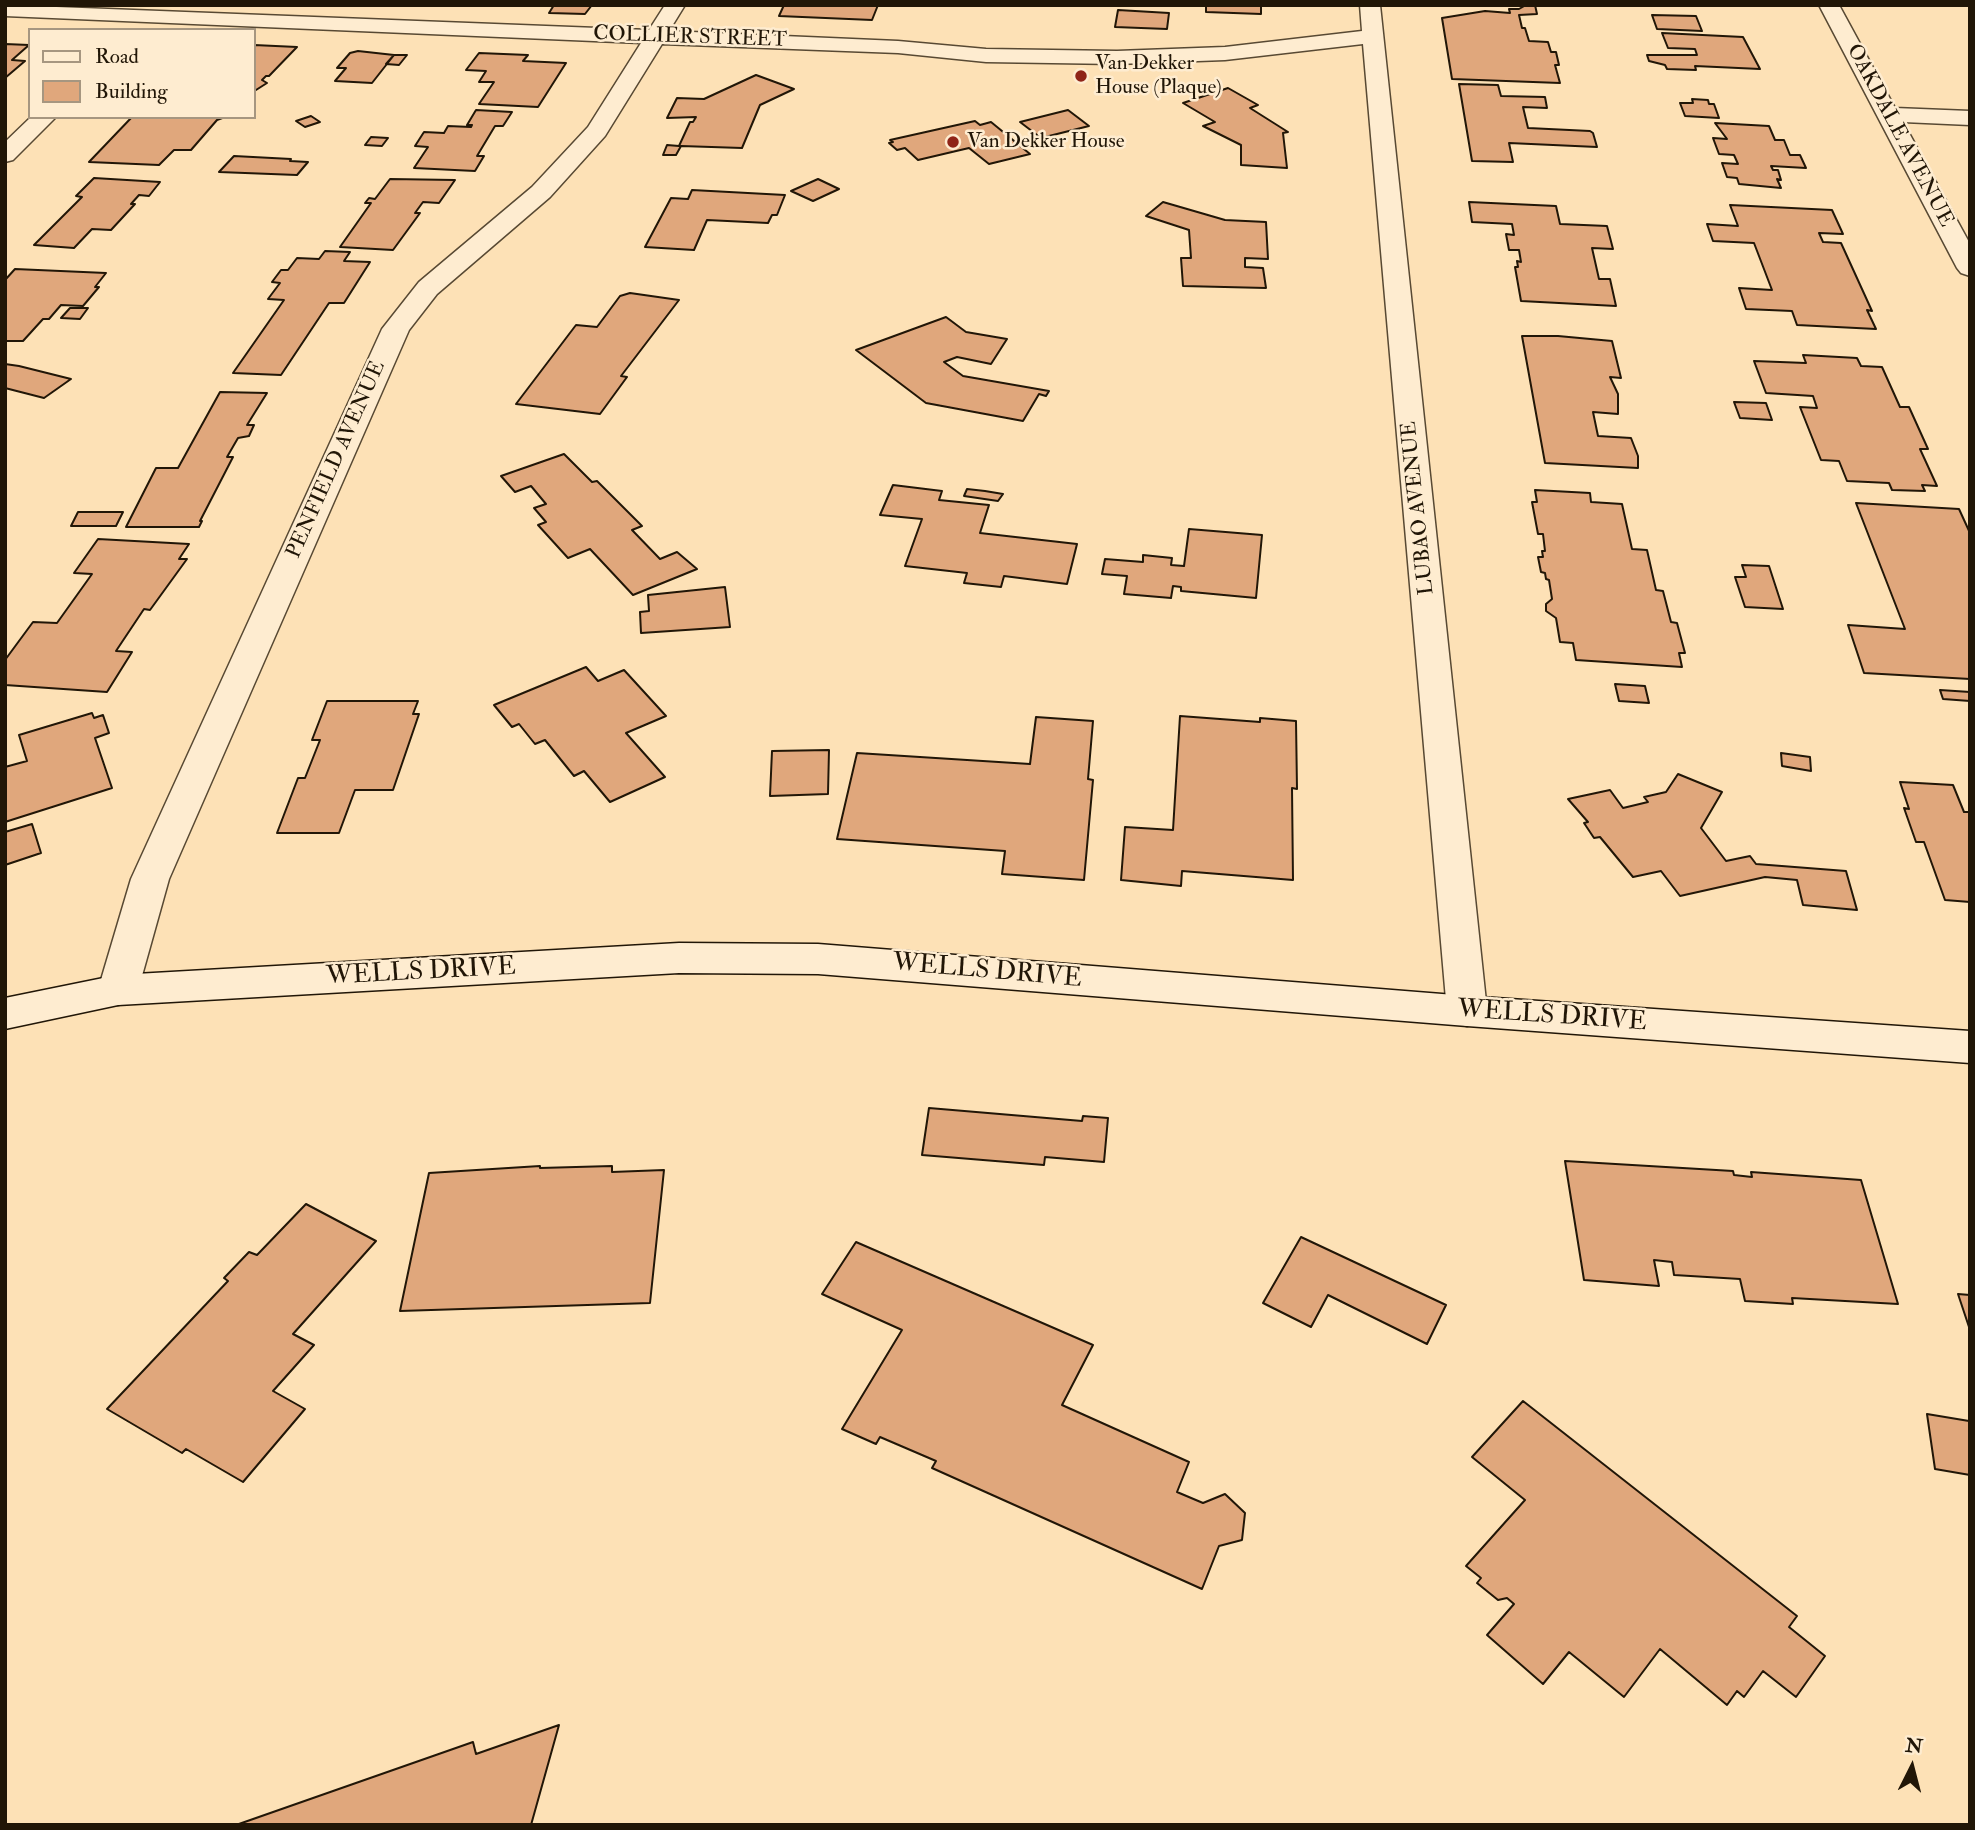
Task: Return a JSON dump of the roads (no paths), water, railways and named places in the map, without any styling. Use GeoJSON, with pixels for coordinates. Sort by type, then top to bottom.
{"type":"FeatureCollection","features":[{"type":"Feature","properties":{"kind":"street","name":"PENFIELD AVENUE"},"geometry":{"type":"LineString","coordinates":[[118,990],[150,879],[396,329],[428,288],[541,192],[597,131],[675,5]]}},
{"type":"Feature","properties":{"kind":"street","name":"LUBAO AVENUE"},"geometry":{"type":"LineString","coordinates":[[1370,5],[1467,1011]]}},
{"type":"Feature","properties":{"kind":"street","name":"OAKDALE AVENUE"},"geometry":{"type":"LineString","coordinates":[[1829,5],[1970,268]]}},
{"type":"Feature","properties":{"kind":"street","name":"COLLIER STREET"},"geometry":{"type":"LineString","coordinates":[[5,10],[898,47],[938,53],[1154,58],[1245,51],[1328,39],[1373,37]]}},
{"type":"Feature","properties":{"kind":"street"},"geometry":{"type":"LineString","coordinates":[[1887,114],[1970,118]]}},
{"type":"Feature","properties":{"kind":"street"},"geometry":{"type":"LineString","coordinates":[[5,155],[43,119]]}},
{"type":"Feature","properties":{"kind":"street","name":"WELLS DRIVE"},"geometry":{"type":"LineString","coordinates":[[5,1014],[118,990],[679,958],[818,959],[1467,1011],[1970,1047]]}},
{"type":"Feature","properties":{"kind":"place","name":"Van Dekker House (Plaque)"},"geometry":{"type":"Point","coordinates":[1081,76]}},
{"type":"Feature","properties":{"kind":"place","name":"Van Dekker House"},"geometry":{"type":"Point","coordinates":[953,142]}}]}
